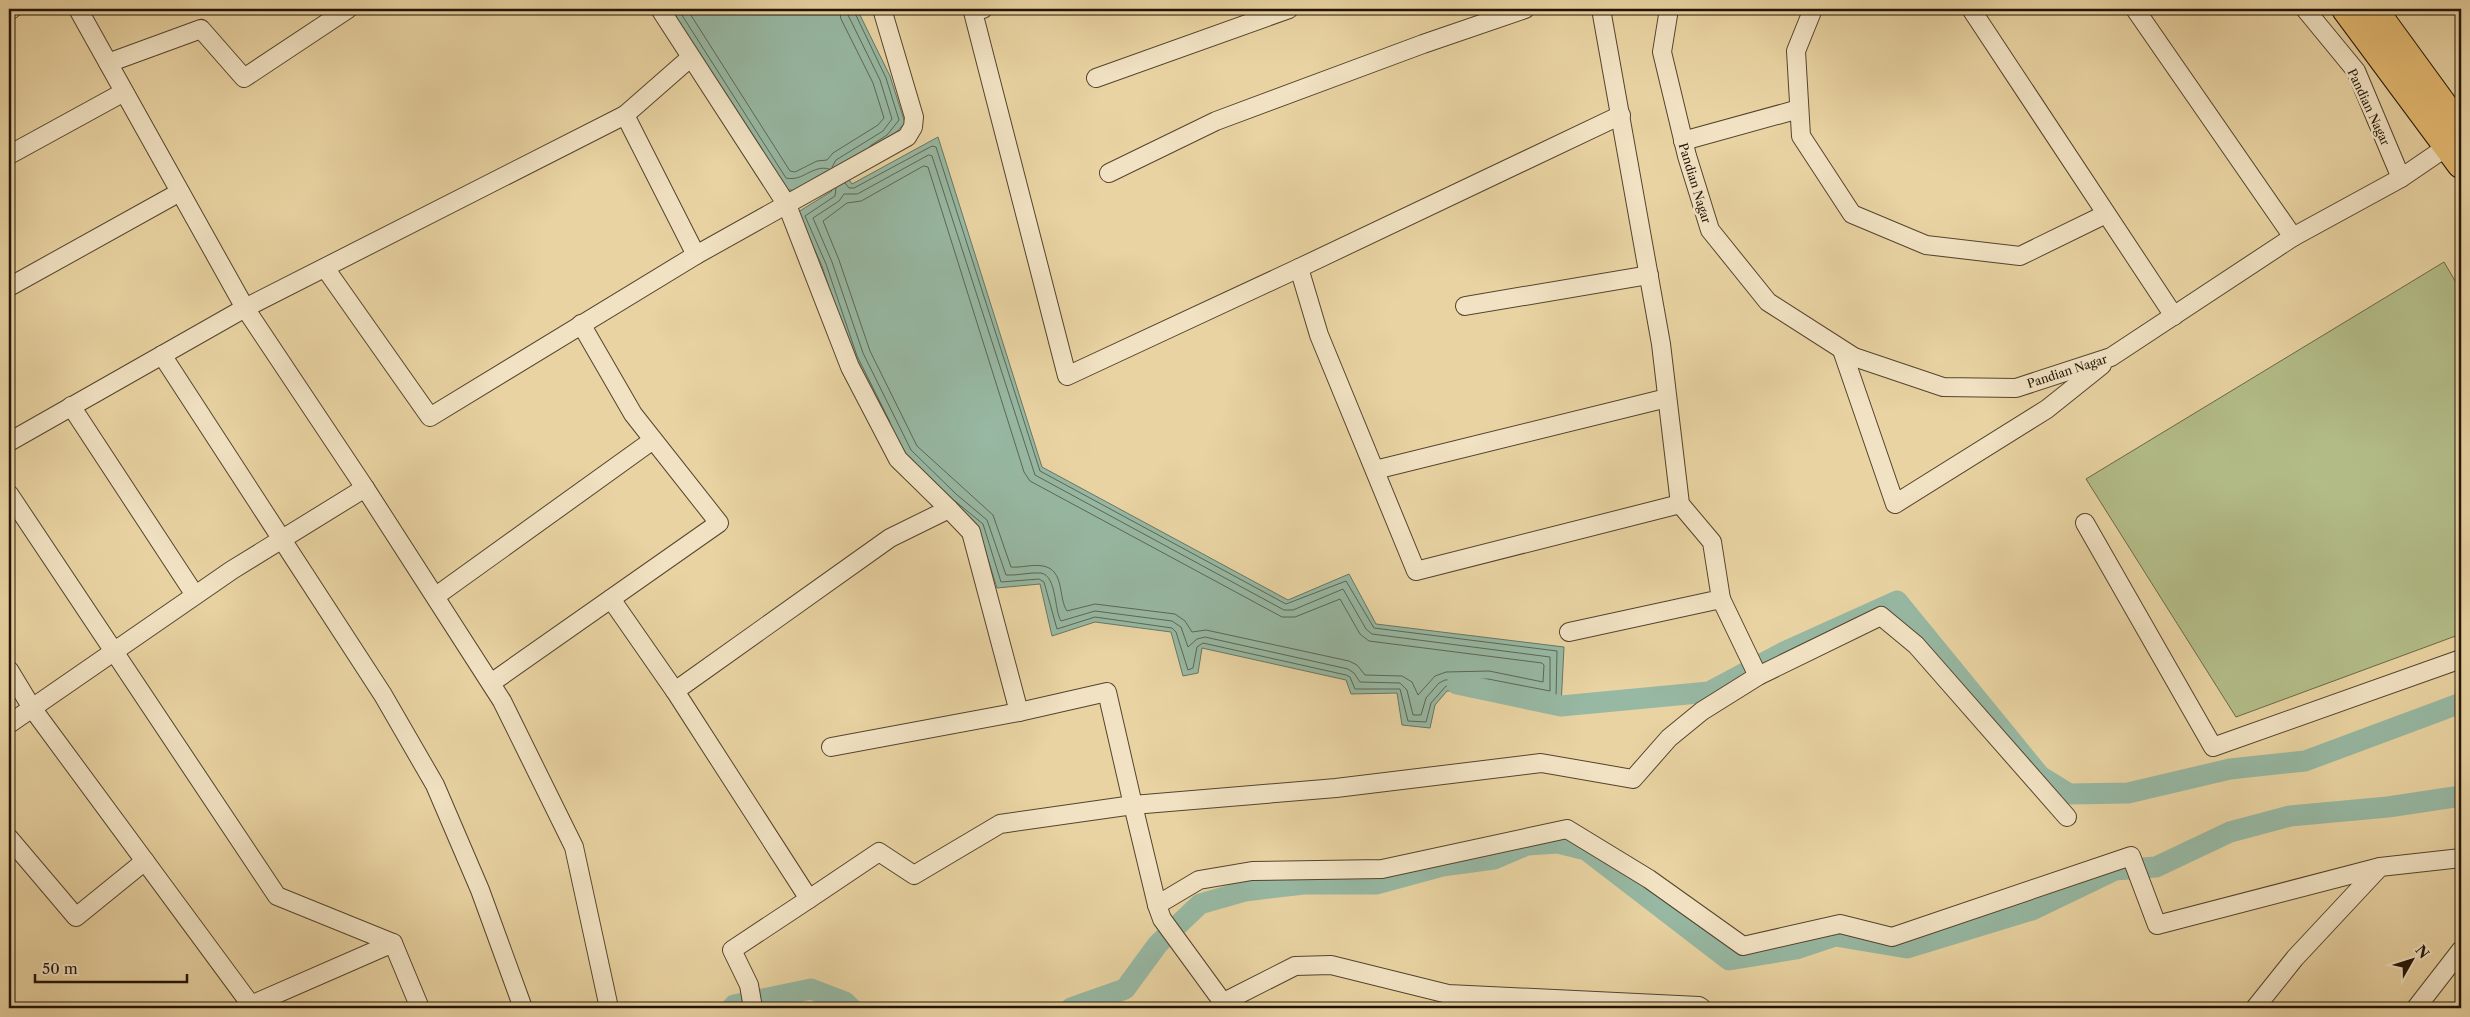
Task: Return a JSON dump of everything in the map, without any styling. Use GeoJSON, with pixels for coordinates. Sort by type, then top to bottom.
{"type":"FeatureCollection","features":[{"type":"Feature","properties":{"kind":"main road"},"geometry":{"type":"LineString","coordinates":[[2346,9],[2457,147]]}},
{"type":"Feature","properties":{"kind":"main road"},"geometry":{"type":"LineString","coordinates":[[2373,9],[2457,147]]}},
{"type":"Feature","properties":{"kind":"street"},"geometry":{"type":"LineString","coordinates":[[78,9],[245,308],[436,596],[502,701],[574,847],[608,1008]]}},
{"type":"Feature","properties":{"kind":"street"},"geometry":{"type":"LineString","coordinates":[[108,63],[202,29],[244,78],[348,9]]}},
{"type":"Feature","properties":{"kind":"street"},"geometry":{"type":"LineString","coordinates":[[660,9],[690,58],[791,202],[850,367],[898,459],[971,532],[1020,712]]}},
{"type":"Feature","properties":{"kind":"street"},"geometry":{"type":"LineString","coordinates":[[325,268],[430,417],[696,255],[907,137],[913,127],[914,117],[882,9]]}},
{"type":"Feature","properties":{"kind":"street"},"geometry":{"type":"LineString","coordinates":[[1096,78],[1289,9]]}},
{"type":"Feature","properties":{"kind":"street"},"geometry":{"type":"LineString","coordinates":[[1108,173],[1216,121],[1423,44],[1525,9]]}},
{"type":"Feature","properties":{"kind":"street"},"geometry":{"type":"LineString","coordinates":[[1601,9],[1649,276],[1680,504],[1712,542],[1722,599],[1755,670]]}},
{"type":"Feature","properties":{"kind":"street","name":"Pandian Nagar"},"geometry":{"type":"LineString","coordinates":[[1669,9],[1662,52],[1683,141],[1710,230],[1768,302],[1854,358],[1942,387],[2016,388],[2111,357],[2293,237],[2401,178],[2356,71],[2305,9]]}},
{"type":"Feature","properties":{"kind":"street"},"geometry":{"type":"LineString","coordinates":[[1813,9],[1796,51],[1800,136],[1852,214],[1926,245],[2020,256],[2106,214]]}},
{"type":"Feature","properties":{"kind":"street"},"geometry":{"type":"LineString","coordinates":[[1971,9],[2174,316]]}},
{"type":"Feature","properties":{"kind":"street"},"geometry":{"type":"LineString","coordinates":[[2135,9],[2293,237]]}},
{"type":"Feature","properties":{"kind":"street"},"geometry":{"type":"LineString","coordinates":[[976,10],[1067,376],[1621,115]]}},
{"type":"Feature","properties":{"kind":"street"},"geometry":{"type":"LineString","coordinates":[[9,442],[245,308],[625,115],[690,58]]}},
{"type":"Feature","properties":{"kind":"street"},"geometry":{"type":"LineString","coordinates":[[9,155],[124,92]]}},
{"type":"Feature","properties":{"kind":"street"},"geometry":{"type":"LineString","coordinates":[[1683,141],[1799,109]]}},
{"type":"Feature","properties":{"kind":"street"},"geometry":{"type":"LineString","coordinates":[[625,115],[696,255]]}},
{"type":"Feature","properties":{"kind":"street"},"geometry":{"type":"LineString","coordinates":[[2401,178],[2457,147]]}},
{"type":"Feature","properties":{"kind":"street"},"geometry":{"type":"LineString","coordinates":[[9,287],[180,192]]}},
{"type":"Feature","properties":{"kind":"street"},"geometry":{"type":"LineString","coordinates":[[1299,268],[1320,335],[1416,571],[1680,504]]}},
{"type":"Feature","properties":{"kind":"street"},"geometry":{"type":"LineString","coordinates":[[1465,306],[1649,276]]}},
{"type":"Feature","properties":{"kind":"street"},"geometry":{"type":"LineString","coordinates":[[491,683],[719,523],[633,414],[581,324]]}},
{"type":"Feature","properties":{"kind":"street"},"geometry":{"type":"LineString","coordinates":[[1842,350],[1895,504],[2047,409],[2111,357]]}},
{"type":"Feature","properties":{"kind":"street"},"geometry":{"type":"LineString","coordinates":[[162,355],[383,696],[435,785],[480,890],[523,1008]]}},
{"type":"Feature","properties":{"kind":"street"},"geometry":{"type":"LineString","coordinates":[[1375,470],[1667,398]]}},
{"type":"Feature","properties":{"kind":"street"},"geometry":{"type":"LineString","coordinates":[[71,406],[196,595]]}},
{"type":"Feature","properties":{"kind":"street"},"geometry":{"type":"LineString","coordinates":[[436,596],[653,440]]}},
{"type":"Feature","properties":{"kind":"street"},"geometry":{"type":"LineString","coordinates":[[9,724],[196,595],[365,488]]}},
{"type":"Feature","properties":{"kind":"street"},"geometry":{"type":"LineString","coordinates":[[9,494],[277,896],[394,943],[420,1008]]}},
{"type":"Feature","properties":{"kind":"street"},"geometry":{"type":"LineString","coordinates":[[675,691],[890,538],[949,509]]}},
{"type":"Feature","properties":{"kind":"street"},"geometry":{"type":"LineString","coordinates":[[2085,523],[2213,747],[2461,660]]}},
{"type":"Feature","properties":{"kind":"street"},"geometry":{"type":"LineString","coordinates":[[611,599],[675,691],[809,899]]}},
{"type":"Feature","properties":{"kind":"street"},"geometry":{"type":"LineString","coordinates":[[1569,632],[1722,599]]}},
{"type":"Feature","properties":{"kind":"street"},"geometry":{"type":"LineString","coordinates":[[754,1008],[749,985],[732,950],[879,852],[914,876],[1000,824],[1133,805],[1336,788],[1541,763],[1633,779],[1669,738],[1755,670],[1881,616],[1916,645],[2067,817]]}},
{"type":"Feature","properties":{"kind":"street"},"geometry":{"type":"LineString","coordinates":[[9,670],[32,708],[251,1005],[394,943]]}},
{"type":"Feature","properties":{"kind":"street"},"geometry":{"type":"LineString","coordinates":[[831,747],[1020,712],[1107,692],[1160,912],[1225,1005],[1295,966],[1331,965],[1448,994],[1702,1008]]}},
{"type":"Feature","properties":{"kind":"street"},"geometry":{"type":"LineString","coordinates":[[1160,912],[1199,880],[1208,878],[1252,871],[1382,869],[1567,829],[1649,878],[1743,946],[1840,924],[1892,937],[2131,856],[2142,890],[2158,926],[2380,866],[2461,858]]}},
{"type":"Feature","properties":{"kind":"street"},"geometry":{"type":"LineString","coordinates":[[9,838],[76,917],[145,860]]}},
{"type":"Feature","properties":{"kind":"street"},"geometry":{"type":"LineString","coordinates":[[2255,1008],[2294,958],[2380,866]]}},
{"type":"Feature","properties":{"kind":"street"},"geometry":{"type":"LineString","coordinates":[[2416,1008],[2461,950]]}},
{"type":"Feature","properties":{"kind":"green space"},"geometry":{"type":"Polygon","coordinates":[[[2444,262],[2461,291],[2461,634],[2236,717],[2086,479],[2444,262]]]}},
{"type":"Feature","properties":{"kind":"water"},"geometry":{"type":"Polygon","coordinates":[[[665,9],[857,9],[890,76],[905,123],[890,139],[843,170],[852,184],[938,137],[1042,467],[1288,600],[1349,574],[1376,624],[1564,647],[1561,706],[1486,690],[1447,691],[1435,705],[1430,728],[1402,725],[1397,693],[1351,694],[1346,680],[1202,648],[1198,673],[1183,676],[1171,632],[1095,622],[1052,636],[1040,584],[997,588],[978,527],[902,457],[852,358],[822,266],[798,212],[832,191],[824,179],[799,191],[780,189],[665,9]]]}},
{"type":"Feature","properties":{"kind":"waterway"},"geometry":{"type":"LineString","coordinates":[[1457,684],[1561,706],[1709,692],[1786,651],[1897,601],[2040,776],[2069,794],[2128,793],[2230,769],[2305,761],[2461,703]]}},
{"type":"Feature","properties":{"kind":"waterway"},"geometry":{"type":"LineString","coordinates":[[1071,1008],[1125,989],[1158,944],[1200,904],[1245,891],[1304,884],[1376,884],[1442,866],[1494,859],[1527,845],[1558,843],[1586,850],[1729,960],[1796,949],[1835,936],[1907,948],[2032,910],[2115,870],[2156,867],[2230,832],[2290,816],[2388,807],[2461,796]]}},
{"type":"Feature","properties":{"kind":"waterway"},"geometry":{"type":"LineString","coordinates":[[732,1008],[734,1005],[811,989],[845,1002],[851,1008]]}}]}
